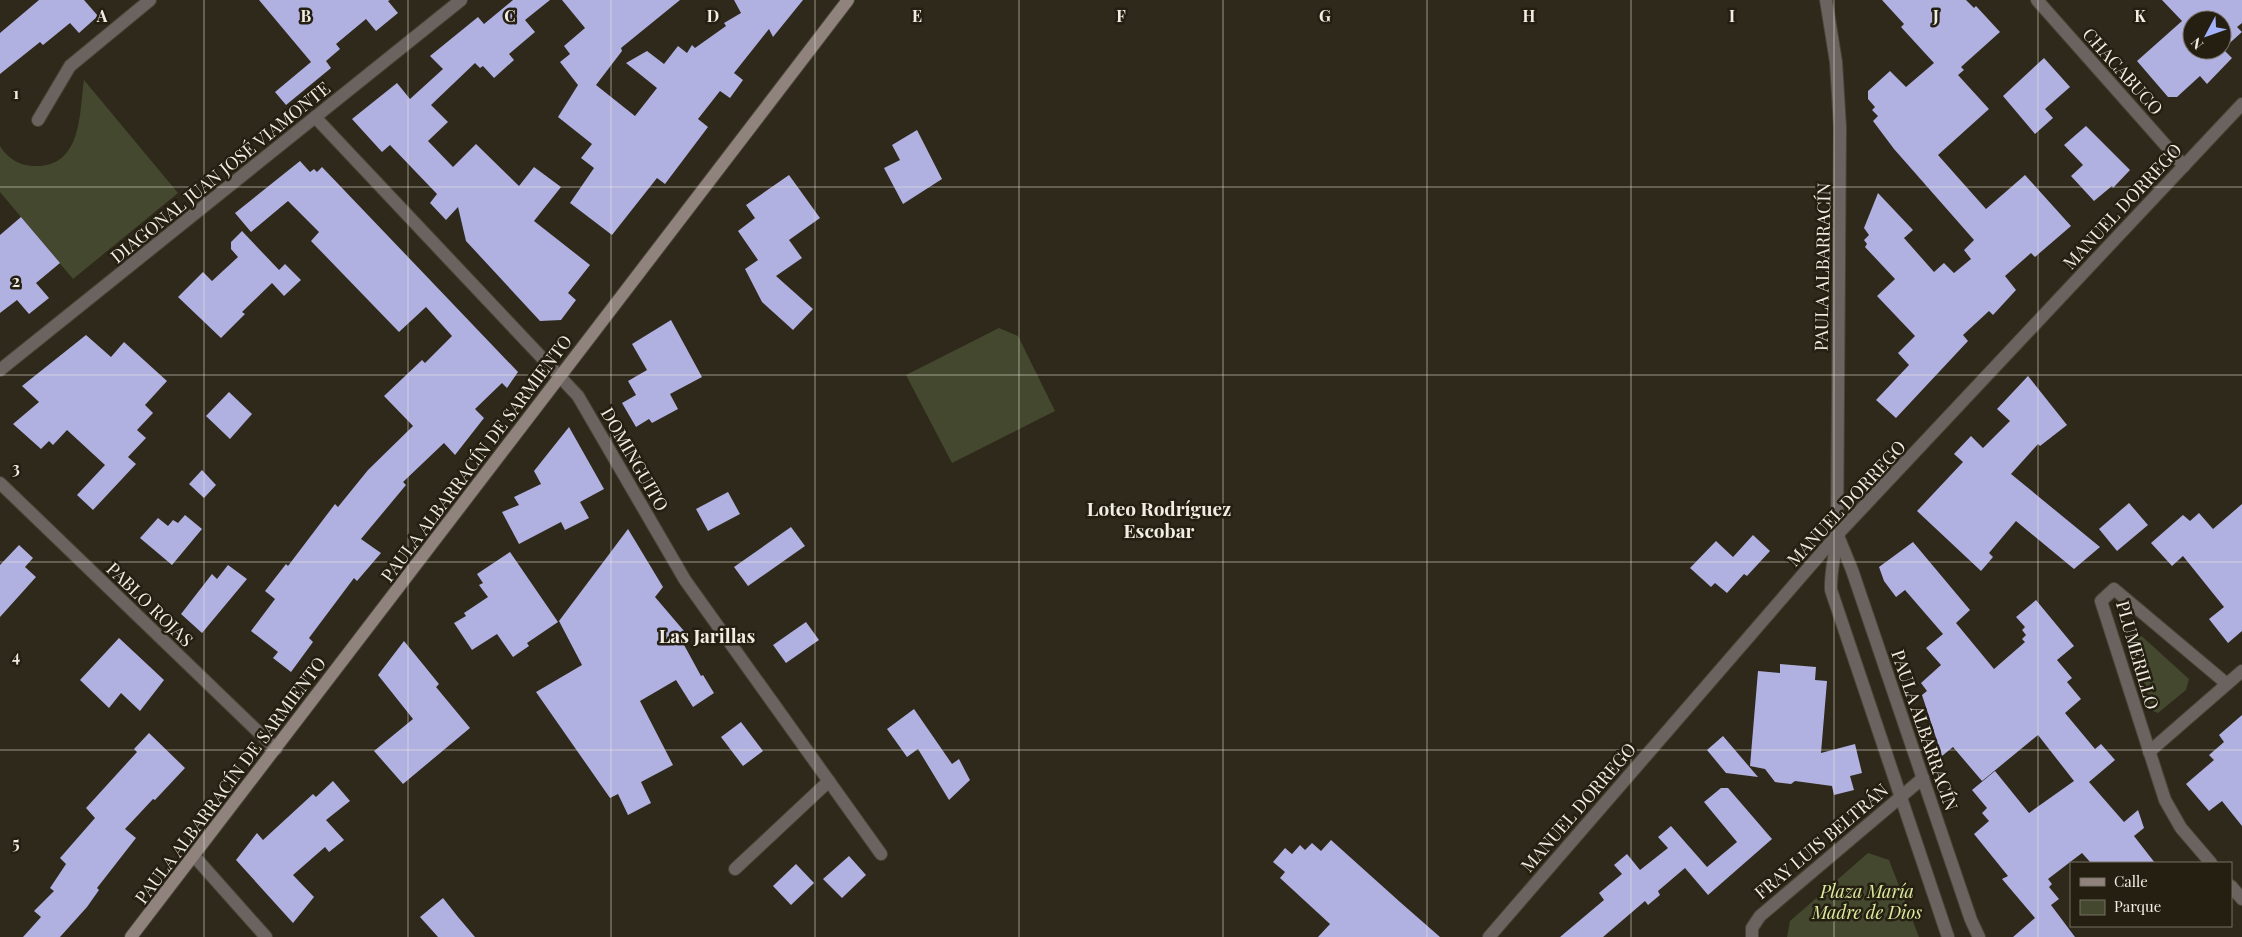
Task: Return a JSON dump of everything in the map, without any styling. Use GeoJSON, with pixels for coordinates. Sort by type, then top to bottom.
{"type":"FeatureCollection","features":[{"type":"Feature","properties":{"kind":"main road","name":"PAULA ALBARRACÍN DE SARMIENTO"},"geometry":{"type":"LineString","coordinates":[[131,937],[276,750],[848,0]]}},
{"type":"Feature","properties":{"kind":"street"},"geometry":{"type":"LineString","coordinates":[[38,120],[70,66],[150,0]]}},
{"type":"Feature","properties":{"kind":"street","name":"DIAGONAL JUAN JOSÉ VIAMONTE"},"geometry":{"type":"LineString","coordinates":[[0,370],[461,0]]}},
{"type":"Feature","properties":{"kind":"street","name":"PAULA ALBARRACÍN"},"geometry":{"type":"LineString","coordinates":[[1826,0],[1836,62],[1840,127],[1837,535],[1836,555],[1831,571],[1831,590],[1948,937]]}},
{"type":"Feature","properties":{"kind":"street","name":"CHACABUCO"},"geometry":{"type":"LineString","coordinates":[[2036,0],[2184,166]]}},
{"type":"Feature","properties":{"kind":"street","name":"MANUEL DORREGO"},"geometry":{"type":"LineString","coordinates":[[1488,937],[1837,535],[2242,104]]}},
{"type":"Feature","properties":{"kind":"street","name":"DOMINGUITO"},"geometry":{"type":"LineString","coordinates":[[315,117],[578,396],[685,580],[880,854]]}},
{"type":"Feature","properties":{"kind":"street","name":"PABLO ROJAS"},"geometry":{"type":"LineString","coordinates":[[0,483],[276,750]]}},
{"type":"Feature","properties":{"kind":"street","name":"PAULA ALBARRACÍN"},"geometry":{"type":"LineString","coordinates":[[1837,535],[1852,570],[1970,920],[1979,937]]}},
{"type":"Feature","properties":{"kind":"street","name":"PLUMERILLO"},"geometry":{"type":"LineString","coordinates":[[2210,862],[2172,815],[2149,752],[2100,601],[2114,589],[2227,684]]}},
{"type":"Feature","properties":{"kind":"street"},"geometry":{"type":"LineString","coordinates":[[2149,752],[2242,671]]}},
{"type":"Feature","properties":{"kind":"street","name":"FRAY LUIS BELTRÁN"},"geometry":{"type":"LineString","coordinates":[[1752,937],[1752,928],[1760,916],[1923,778]]}},
{"type":"Feature","properties":{"kind":"street"},"geometry":{"type":"LineString","coordinates":[[735,870],[829,781]]}},
{"type":"Feature","properties":{"kind":"street"},"geometry":{"type":"LineString","coordinates":[[194,856],[266,937]]}},
{"type":"Feature","properties":{"kind":"street"},"geometry":{"type":"LineString","coordinates":[[2232,887],[2242,899]]}},
{"type":"Feature","properties":{"kind":"green space"},"geometry":{"type":"Polygon","coordinates":[[[84,80],[178,193],[73,279],[0,192],[0,146],[10,157],[18,162],[32,166],[49,165],[61,158],[70,149],[79,123],[84,80]]]}},
{"type":"Feature","properties":{"kind":"green space"},"geometry":{"type":"Polygon","coordinates":[[[999,328],[1018,336],[1055,411],[952,463],[906,375],[999,328]]]}},
{"type":"Feature","properties":{"kind":"green space"},"geometry":{"type":"Polygon","coordinates":[[[2132,631],[2136,631],[2189,679],[2186,690],[2158,713],[2153,711],[2129,636],[2132,631]]]}},
{"type":"Feature","properties":{"kind":"green space","name":"Plaza María Madre de Dios"},"geometry":{"type":"Polygon","coordinates":[[[1868,853],[1889,860],[1919,937],[1787,937],[1790,921],[1868,853]]]}},
{"type":"Feature","properties":{"kind":"building"},"geometry":{"type":"Polygon","coordinates":[[[39,0],[84,0],[98,16],[79,33],[70,23],[43,45],[40,42],[0,74],[0,33],[39,0]]]}},
{"type":"Feature","properties":{"kind":"building"},"geometry":{"type":"Polygon","coordinates":[[[259,0],[390,0],[388,1],[398,13],[376,31],[366,19],[336,44],[340,49],[326,61],[331,68],[286,105],[275,92],[311,62],[259,0]]]}},
{"type":"Feature","properties":{"kind":"building"},"geometry":{"type":"Polygon","coordinates":[[[513,0],[550,0],[525,20],[535,32],[509,54],[514,60],[494,78],[483,66],[480,68],[475,63],[431,105],[448,122],[428,141],[453,167],[476,144],[519,186],[534,167],[561,187],[534,221],[590,265],[568,293],[576,300],[561,320],[540,321],[466,241],[458,207],[446,220],[430,203],[437,194],[390,145],[382,152],[352,119],[397,83],[410,99],[443,69],[430,56],[478,17],[484,24],[513,0]]]}},
{"type":"Feature","properties":{"kind":"building"},"geometry":{"type":"Polygon","coordinates":[[[562,0],[680,0],[621,48],[622,51],[596,85],[635,116],[657,88],[626,63],[647,51],[664,64],[678,46],[687,53],[692,45],[695,48],[726,26],[724,23],[741,13],[734,0],[803,0],[773,37],[769,29],[734,73],[743,80],[730,98],[720,91],[698,119],[708,127],[665,184],[657,178],[612,235],[570,203],[594,168],[581,158],[592,144],[558,117],[578,85],[560,62],[570,54],[564,46],[585,28],[562,0]]]}},
{"type":"Feature","properties":{"kind":"building"},"geometry":{"type":"Polygon","coordinates":[[[1882,0],[1966,0],[1974,8],[1976,6],[2000,32],[1961,67],[1964,70],[1958,75],[1989,109],[1938,155],[1986,209],[2025,175],[2071,226],[2035,257],[2031,253],[2005,276],[2016,290],[1993,315],[1989,311],[1963,335],[1968,341],[1896,418],[1876,400],[1909,365],[1898,353],[1915,336],[1877,296],[1895,279],[1865,247],[1867,244],[1864,240],[1869,235],[1864,228],[1878,193],[1913,230],[1904,238],[1934,272],[1944,263],[1954,273],[1971,259],[1964,250],[1974,240],[1894,149],[1873,121],[1878,116],[1872,110],[1875,107],[1868,99],[1868,91],[1890,71],[1906,87],[1934,63],[1901,27],[1904,24],[1882,0]]]}},
{"type":"Feature","properties":{"kind":"building"},"geometry":{"type":"Polygon","coordinates":[[[2162,0],[2242,0],[2242,23],[2237,27],[2242,32],[2232,41],[2232,10],[2182,10],[2182,21],[2162,0]]]}},
{"type":"Feature","properties":{"kind":"building"},"geometry":{"type":"Polygon","coordinates":[[[2182,21],[2182,60],[2230,60],[2207,84],[2200,76],[2177,97],[2168,97],[2137,61],[2182,21]]]}},
{"type":"Feature","properties":{"kind":"building"},"geometry":{"type":"Polygon","coordinates":[[[2044,58],[2070,87],[2045,109],[2053,118],[2035,134],[2003,96],[2044,58]]]}},
{"type":"Feature","properties":{"kind":"building"},"geometry":{"type":"Polygon","coordinates":[[[2086,126],[2130,170],[2113,188],[2112,186],[2094,201],[2071,176],[2083,165],[2064,145],[2086,126]]]}},
{"type":"Feature","properties":{"kind":"building"},"geometry":{"type":"Polygon","coordinates":[[[917,130],[942,179],[903,204],[884,168],[900,160],[892,145],[917,130]]]}},
{"type":"Feature","properties":{"kind":"building"},"geometry":{"type":"Polygon","coordinates":[[[300,161],[310,172],[314,169],[317,172],[322,167],[518,372],[507,388],[502,383],[475,409],[484,418],[455,455],[444,443],[403,482],[406,485],[361,539],[381,553],[357,581],[354,578],[309,638],[313,642],[291,672],[273,658],[278,652],[251,631],[275,599],[265,591],[286,564],[288,566],[335,504],[338,507],[368,470],[413,426],[384,396],[422,360],[425,363],[452,336],[426,307],[399,332],[311,241],[319,232],[288,201],[251,232],[235,213],[300,161]]]}},
{"type":"Feature","properties":{"kind":"building"},"geometry":{"type":"Polygon","coordinates":[[[789,175],[820,218],[789,240],[802,258],[776,276],[813,309],[793,330],[762,302],[745,269],[758,260],[738,231],[755,218],[746,205],[789,175]]]}},
{"type":"Feature","properties":{"kind":"building"},"geometry":{"type":"Polygon","coordinates":[[[21,217],[60,263],[36,283],[49,298],[29,314],[17,300],[0,313],[0,235],[21,217]]]}},
{"type":"Feature","properties":{"kind":"building"},"geometry":{"type":"Polygon","coordinates":[[[242,231],[279,270],[285,264],[301,280],[284,296],[272,283],[242,312],[245,314],[221,338],[178,297],[203,272],[212,281],[238,257],[231,249],[231,242],[242,231]]]}},
{"type":"Feature","properties":{"kind":"building"},"geometry":{"type":"Polygon","coordinates":[[[671,320],[702,377],[670,394],[678,409],[652,423],[649,419],[636,427],[622,403],[636,395],[628,381],[647,370],[632,344],[671,320]]]}},
{"type":"Feature","properties":{"kind":"building"},"geometry":{"type":"Polygon","coordinates":[[[86,335],[111,357],[124,342],[167,381],[145,405],[153,413],[137,430],[146,438],[128,457],[136,464],[93,510],[77,495],[105,465],[67,430],[53,445],[49,441],[41,449],[13,424],[39,402],[22,386],[86,335]]]}},
{"type":"Feature","properties":{"kind":"building"},"geometry":{"type":"Polygon","coordinates":[[[2028,376],[2067,425],[2040,446],[2038,444],[2011,474],[2100,547],[2074,569],[2016,521],[1989,553],[1993,557],[1981,571],[1917,511],[1963,462],[1954,454],[1971,436],[1983,448],[2010,421],[1997,409],[2028,376]]]}},
{"type":"Feature","properties":{"kind":"building"},"geometry":{"type":"Polygon","coordinates":[[[229,392],[252,414],[230,439],[206,416],[229,392]]]}},
{"type":"Feature","properties":{"kind":"building"},"geometry":{"type":"Polygon","coordinates":[[[569,427],[604,489],[580,502],[589,518],[565,530],[561,522],[519,544],[502,512],[519,505],[514,497],[541,484],[534,471],[569,427]]]}},
{"type":"Feature","properties":{"kind":"building"},"geometry":{"type":"Polygon","coordinates":[[[202,470],[216,485],[204,498],[189,484],[202,470]]]}},
{"type":"Feature","properties":{"kind":"building"},"geometry":{"type":"Polygon","coordinates":[[[728,492],[740,514],[708,531],[696,509],[728,492]]]}},
{"type":"Feature","properties":{"kind":"building"},"geometry":{"type":"Polygon","coordinates":[[[2129,503],[2148,525],[2117,551],[2099,529],[2129,503]]]}},
{"type":"Feature","properties":{"kind":"building"},"geometry":{"type":"Polygon","coordinates":[[[2242,504],[2242,631],[2228,643],[2209,619],[2224,607],[2183,556],[2172,566],[2151,543],[2183,515],[2190,521],[2199,513],[2213,529],[2242,504]]]}},
{"type":"Feature","properties":{"kind":"building"},"geometry":{"type":"Polygon","coordinates":[[[185,515],[202,529],[172,565],[140,538],[158,518],[168,526],[173,520],[178,523],[185,515]]]}},
{"type":"Feature","properties":{"kind":"building"},"geometry":{"type":"Polygon","coordinates":[[[791,527],[805,546],[748,586],[734,567],[791,527]]]}},
{"type":"Feature","properties":{"kind":"building"},"geometry":{"type":"Polygon","coordinates":[[[628,529],[663,587],[655,597],[690,638],[683,643],[701,676],[703,675],[714,693],[693,707],[676,680],[640,701],[673,765],[641,782],[651,803],[628,815],[618,794],[610,798],[536,692],[582,665],[559,621],[628,529]]]}},
{"type":"Feature","properties":{"kind":"building"},"geometry":{"type":"Polygon","coordinates":[[[1753,535],[1770,551],[1747,576],[1744,574],[1727,593],[1715,583],[1711,587],[1690,568],[1716,541],[1733,557],[1753,535]]]}},
{"type":"Feature","properties":{"kind":"building"},"geometry":{"type":"Polygon","coordinates":[[[1913,542],[1970,610],[1956,623],[1994,669],[2025,642],[2022,639],[2026,635],[2022,630],[2025,627],[2016,617],[2036,600],[2074,646],[2057,660],[2072,678],[2067,682],[2081,699],[2065,713],[2095,749],[2101,744],[2115,760],[2089,782],[2124,822],[2138,810],[2144,828],[2134,836],[2154,862],[2090,862],[2082,853],[2048,879],[2052,884],[2049,887],[2059,899],[2051,905],[2075,937],[2013,937],[2035,918],[2002,879],[2008,876],[1974,834],[1989,821],[1982,813],[1987,808],[1972,790],[1995,771],[2029,813],[2074,781],[2038,735],[1982,781],[1953,747],[1942,756],[1922,695],[1927,691],[1921,683],[1941,665],[1926,648],[1943,634],[1905,590],[1896,597],[1884,581],[1879,567],[1913,542]]]}},
{"type":"Feature","properties":{"kind":"building"},"geometry":{"type":"Polygon","coordinates":[[[19,545],[33,558],[25,567],[36,577],[0,617],[0,565],[19,545]]]}},
{"type":"Feature","properties":{"kind":"building"},"geometry":{"type":"Polygon","coordinates":[[[510,552],[558,622],[527,643],[529,646],[513,657],[497,634],[472,650],[454,623],[466,616],[464,613],[488,597],[479,585],[483,583],[477,574],[510,552]]]}},
{"type":"Feature","properties":{"kind":"building"},"geometry":{"type":"Polygon","coordinates":[[[228,565],[247,579],[202,633],[181,614],[212,574],[217,579],[228,565]]]}},
{"type":"Feature","properties":{"kind":"building"},"geometry":{"type":"Polygon","coordinates":[[[806,622],[819,640],[786,663],[773,645],[806,622]]]}},
{"type":"Feature","properties":{"kind":"building"},"geometry":{"type":"Polygon","coordinates":[[[119,638],[164,680],[140,711],[121,693],[109,708],[80,680],[119,638]]]}},
{"type":"Feature","properties":{"kind":"building"},"geometry":{"type":"Polygon","coordinates":[[[404,641],[439,684],[436,687],[470,728],[403,784],[374,751],[413,719],[378,675],[404,641]]]}},
{"type":"Feature","properties":{"kind":"building"},"geometry":{"type":"Polygon","coordinates":[[[1780,664],[1816,667],[1815,680],[1827,681],[1821,753],[1855,744],[1862,773],[1850,776],[1854,790],[1834,795],[1832,786],[1795,781],[1791,784],[1775,782],[1765,769],[1750,766],[1758,671],[1780,673],[1780,664]]]}},
{"type":"Feature","properties":{"kind":"building"},"geometry":{"type":"Polygon","coordinates":[[[914,709],[952,764],[959,759],[970,780],[949,800],[918,749],[907,757],[887,729],[914,709]]]}},
{"type":"Feature","properties":{"kind":"building"},"geometry":{"type":"Polygon","coordinates":[[[2242,715],[2242,826],[2222,801],[2209,811],[2186,784],[2214,760],[2209,755],[2224,742],[2219,735],[2242,715]]]}},
{"type":"Feature","properties":{"kind":"building"},"geometry":{"type":"Polygon","coordinates":[[[741,722],[763,751],[743,766],[721,737],[741,722]]]}},
{"type":"Feature","properties":{"kind":"building"},"geometry":{"type":"Polygon","coordinates":[[[149,733],[185,768],[125,829],[136,838],[97,888],[99,890],[87,907],[60,937],[23,937],[41,917],[34,911],[54,891],[50,888],[66,864],[60,858],[95,818],[86,808],[137,752],[134,749],[149,733]]]}},
{"type":"Feature","properties":{"kind":"building"},"geometry":{"type":"Polygon","coordinates":[[[1723,736],[1758,777],[1726,773],[1707,750],[1723,736]]]}},
{"type":"Feature","properties":{"kind":"building"},"geometry":{"type":"Polygon","coordinates":[[[333,781],[350,801],[326,820],[344,840],[329,852],[325,847],[293,875],[314,897],[293,923],[236,860],[257,833],[263,840],[313,794],[316,797],[333,781]]]}},
{"type":"Feature","properties":{"kind":"building"},"geometry":{"type":"Polygon","coordinates":[[[1721,788],[1728,788],[1772,839],[1708,895],[1685,868],[1658,891],[1660,895],[1648,905],[1645,901],[1603,937],[1560,937],[1604,900],[1599,893],[1622,874],[1614,865],[1627,854],[1640,870],[1668,848],[1658,837],[1671,826],[1707,867],[1737,842],[1704,802],[1721,788]]]}},
{"type":"Feature","properties":{"kind":"building"},"geometry":{"type":"Polygon","coordinates":[[[1331,840],[1440,937],[1318,937],[1330,924],[1280,878],[1285,872],[1273,862],[1285,848],[1292,854],[1300,845],[1305,850],[1312,843],[1321,851],[1331,840]]]}},
{"type":"Feature","properties":{"kind":"building"},"geometry":{"type":"Polygon","coordinates":[[[849,856],[866,875],[842,898],[823,879],[849,856]]]}},
{"type":"Feature","properties":{"kind":"building"},"geometry":{"type":"Polygon","coordinates":[[[796,864],[814,883],[791,905],[773,886],[796,864]]]}},
{"type":"Feature","properties":{"kind":"building"},"geometry":{"type":"Polygon","coordinates":[[[443,898],[475,937],[438,937],[420,917],[443,898]]]}},
{"type":"Feature","properties":{"kind":"district","name":"Loteo Rodríguez Escobar"},"geometry":{"type":"Point","coordinates":[1159,519]}},
{"type":"Feature","properties":{"kind":"district","name":"Las Jarillas"},"geometry":{"type":"Point","coordinates":[707,635]}}]}
